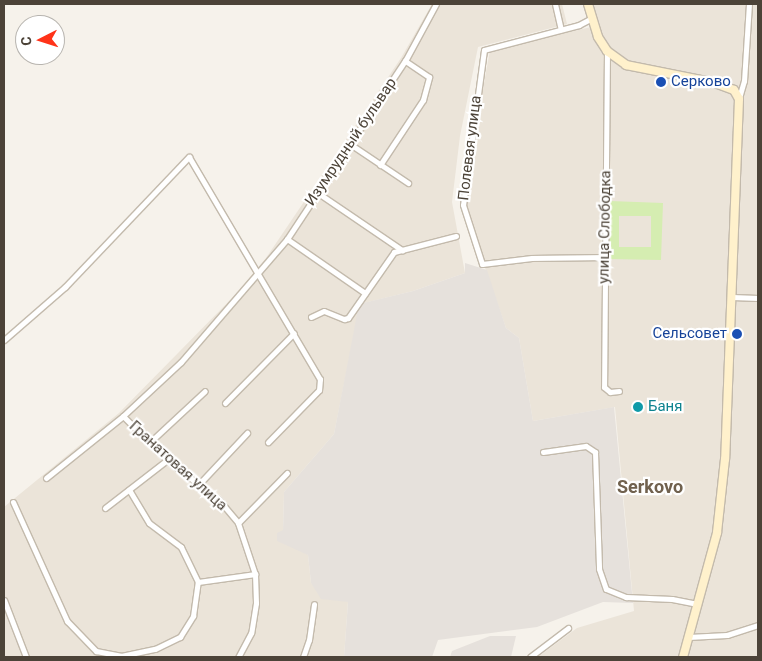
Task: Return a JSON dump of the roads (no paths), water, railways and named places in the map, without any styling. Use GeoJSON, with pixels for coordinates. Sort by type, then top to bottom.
{"type":"FeatureCollection","features":[{"type":"Feature","properties":{"kind":"main road"},"geometry":{"type":"LineString","coordinates":[[588,4],[592,18],[607,51],[626,65],[724,86],[734,90],[739,99],[726,459],[718,533],[683,657]]}},
{"type":"Feature","properties":{"kind":"street","name":"Изумрудный бульвар"},"geometry":{"type":"LineString","coordinates":[[46,478],[123,416],[181,362],[287,239],[405,61],[436,4]]}},
{"type":"Feature","properties":{"kind":"street"},"geometry":{"type":"LineString","coordinates":[[555,4],[561,29]]}},
{"type":"Feature","properties":{"kind":"street"},"geometry":{"type":"LineString","coordinates":[[739,99],[744,81],[749,4]]}},
{"type":"Feature","properties":{"kind":"street","name":"Полевая улица"},"geometry":{"type":"LineString","coordinates":[[592,18],[561,29],[484,50],[463,187],[464,215],[482,264],[532,258],[605,258]]}},
{"type":"Feature","properties":{"kind":"street","name":"улица Слободка"},"geometry":{"type":"LineString","coordinates":[[607,51],[604,387],[610,392],[619,391]]}},
{"type":"Feature","properties":{"kind":"street"},"geometry":{"type":"LineString","coordinates":[[380,165],[423,100],[429,77],[405,61]]}},
{"type":"Feature","properties":{"kind":"street"},"geometry":{"type":"LineString","coordinates":[[350,144],[408,183]]}},
{"type":"Feature","properties":{"kind":"street"},"geometry":{"type":"LineString","coordinates":[[4,340],[65,288],[189,157],[256,274],[294,333],[320,384],[319,390],[268,442]]}},
{"type":"Feature","properties":{"kind":"street"},"geometry":{"type":"LineString","coordinates":[[318,193],[402,250]]}},
{"type":"Feature","properties":{"kind":"street"},"geometry":{"type":"LineString","coordinates":[[311,317],[327,311],[344,320],[394,252],[456,236]]}},
{"type":"Feature","properties":{"kind":"street"},"geometry":{"type":"LineString","coordinates":[[287,239],[365,293]]}},
{"type":"Feature","properties":{"kind":"street"},"geometry":{"type":"LineString","coordinates":[[732,297],[758,298]]}},
{"type":"Feature","properties":{"kind":"street"},"geometry":{"type":"LineString","coordinates":[[225,403],[294,333]]}},
{"type":"Feature","properties":{"kind":"street"},"geometry":{"type":"LineString","coordinates":[[149,443],[205,391]]}},
{"type":"Feature","properties":{"kind":"street","name":"Гранатовая улица"},"geometry":{"type":"LineString","coordinates":[[123,416],[166,460],[200,483],[238,522],[255,574],[256,603],[251,633],[238,657]]}},
{"type":"Feature","properties":{"kind":"street"},"geometry":{"type":"LineString","coordinates":[[200,483],[247,433]]}},
{"type":"Feature","properties":{"kind":"street"},"geometry":{"type":"LineString","coordinates":[[543,452],[586,446],[595,452],[599,569],[606,589],[626,597],[672,599],[698,604]]}},
{"type":"Feature","properties":{"kind":"street"},"geometry":{"type":"LineString","coordinates":[[105,508],[166,460]]}},
{"type":"Feature","properties":{"kind":"street"},"geometry":{"type":"LineString","coordinates":[[238,522],[287,473]]}},
{"type":"Feature","properties":{"kind":"street"},"geometry":{"type":"LineString","coordinates":[[13,502],[67,621],[96,651],[121,656],[155,649],[180,637],[193,616],[198,582],[182,547],[149,523],[129,490]]}},
{"type":"Feature","properties":{"kind":"street"},"geometry":{"type":"LineString","coordinates":[[198,582],[255,574]]}},
{"type":"Feature","properties":{"kind":"street"},"geometry":{"type":"LineString","coordinates":[[4,600],[26,657]]}},
{"type":"Feature","properties":{"kind":"street"},"geometry":{"type":"LineString","coordinates":[[303,657],[309,640],[314,604]]}},
{"type":"Feature","properties":{"kind":"street"},"geometry":{"type":"LineString","coordinates":[[688,636],[727,634],[758,625]]}},
{"type":"Feature","properties":{"kind":"street"},"geometry":{"type":"LineString","coordinates":[[530,657],[568,628]]}},
{"type":"Feature","properties":{"kind":"place","name":"Серково"},"geometry":{"type":"Point","coordinates":[661,82]}},
{"type":"Feature","properties":{"kind":"place","name":"Сельсовет"},"geometry":{"type":"Point","coordinates":[737,334]}},
{"type":"Feature","properties":{"kind":"place","name":"Баня"},"geometry":{"type":"Point","coordinates":[638,407]}},
{"type":"Feature","properties":{"kind":"district","name":"Serkovo"},"geometry":{"type":"Point","coordinates":[650,487]}}]}
